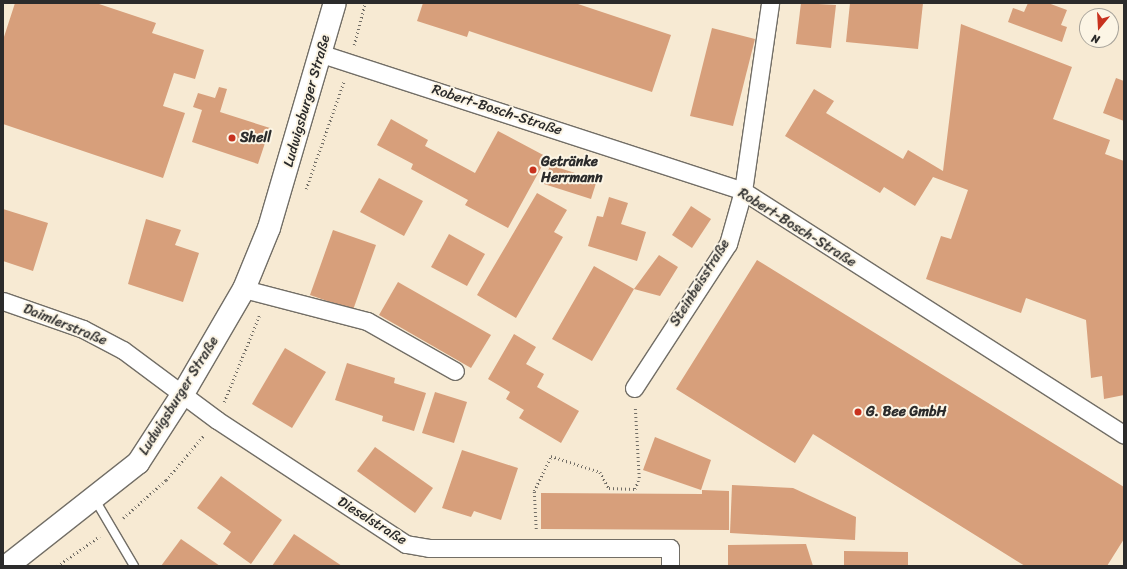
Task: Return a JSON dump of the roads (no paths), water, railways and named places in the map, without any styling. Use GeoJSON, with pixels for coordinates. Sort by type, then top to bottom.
{"type":"FeatureCollection","features":[{"type":"Feature","properties":{"kind":"main road","name":"Ludwigsburger Straße"},"geometry":{"type":"LineString","coordinates":[[7,566],[93,495],[138,463],[184,392],[244,289],[269,228],[336,3]]}},
{"type":"Feature","properties":{"kind":"street","name":"Steinbeisstraße"},"geometry":{"type":"LineString","coordinates":[[634,388],[728,244],[743,191],[770,3]]}},
{"type":"Feature","properties":{"kind":"street","name":"Robert-Bosch-Straße"},"geometry":{"type":"LineString","coordinates":[[322,54],[743,191],[1124,435]]}},
{"type":"Feature","properties":{"kind":"street"},"geometry":{"type":"LineString","coordinates":[[244,289],[367,322],[455,372]]}},
{"type":"Feature","properties":{"kind":"street","name":"Daimlerstraße"},"geometry":{"type":"LineString","coordinates":[[3,301],[83,329],[123,350],[184,392]]}},
{"type":"Feature","properties":{"kind":"street","name":"Dieselstraße"},"geometry":{"type":"LineString","coordinates":[[184,392],[217,420],[406,544],[429,548],[670,548],[670,566]]}},
{"type":"Feature","properties":{"kind":"lane"},"geometry":{"type":"LineString","coordinates":[[93,495],[134,566]]}},
{"type":"Feature","properties":{"kind":"place","name":"Shell"},"geometry":{"type":"Point","coordinates":[232,138]}},
{"type":"Feature","properties":{"kind":"place","name":"Getränke Herrmann"},"geometry":{"type":"Point","coordinates":[533,170]}},
{"type":"Feature","properties":{"kind":"place","name":"G. Bee GmbH"},"geometry":{"type":"Point","coordinates":[858,412]}}]}
